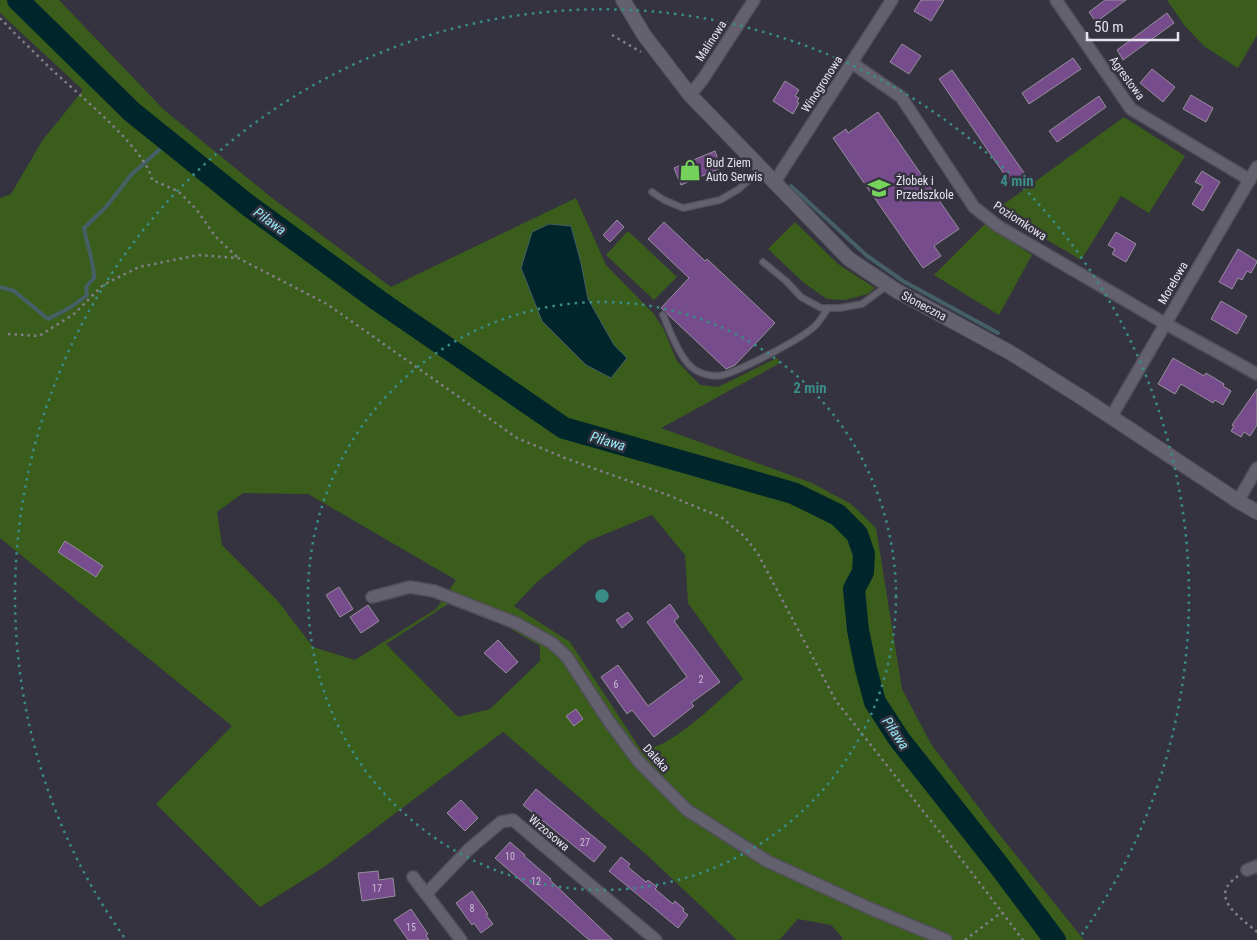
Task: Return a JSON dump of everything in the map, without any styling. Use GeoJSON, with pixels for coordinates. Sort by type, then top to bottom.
{"type":"FeatureCollection","features":[{"type":"Feature","properties":{"kind":"street","name":"Słoneczna"},"geometry":{"type":"LineString","coordinates":[[623,0],[644,35],[690,96],[849,259],[888,285],[1011,353],[1257,512]]}},
{"type":"Feature","properties":{"kind":"street","name":"Malinowa"},"geometry":{"type":"LineString","coordinates":[[690,96],[754,0]]}},
{"type":"Feature","properties":{"kind":"street","name":"Winogronowa"},"geometry":{"type":"LineString","coordinates":[[774,183],[892,0]]}},
{"type":"Feature","properties":{"kind":"street","name":"Agrestowa"},"geometry":{"type":"LineString","coordinates":[[1056,0],[1131,109],[1250,180]]}},
{"type":"Feature","properties":{"kind":"street","name":"Poziomkowa"},"geometry":{"type":"LineString","coordinates":[[852,63],[901,97],[974,206],[998,226],[1166,324]]}},
{"type":"Feature","properties":{"kind":"street","name":"Morelowa"},"geometry":{"type":"LineString","coordinates":[[1257,167],[1166,324],[1257,374]]}},
{"type":"Feature","properties":{"kind":"street"},"geometry":{"type":"LineString","coordinates":[[1111,416],[1166,324]]}},
{"type":"Feature","properties":{"kind":"street"},"geometry":{"type":"LineString","coordinates":[[1238,501],[1257,468]]}},
{"type":"Feature","properties":{"kind":"street","name":"Daleka"},"geometry":{"type":"LineString","coordinates":[[372,597],[410,587],[434,592],[516,623],[552,643],[567,657],[608,720],[639,762],[687,810],[767,860],[869,908],[946,940]]}},
{"type":"Feature","properties":{"kind":"street","name":"Wrzosowa"},"geometry":{"type":"LineString","coordinates":[[427,893],[468,850],[500,822],[513,820],[656,940]]}},
{"type":"Feature","properties":{"kind":"street"},"geometry":{"type":"LineString","coordinates":[[413,877],[461,940]]}},
{"type":"Feature","properties":{"kind":"lane"},"geometry":{"type":"LineString","coordinates":[[652,192],[664,200],[683,208],[720,200],[739,190],[761,169]]}},
{"type":"Feature","properties":{"kind":"lane"},"geometry":{"type":"LineString","coordinates":[[763,262],[786,281],[801,297],[821,308],[840,308],[862,304],[888,285]]}},
{"type":"Feature","properties":{"kind":"lane"},"geometry":{"type":"LineString","coordinates":[[663,315],[673,340],[685,358],[695,370],[712,376],[722,375],[745,367],[797,338],[814,327],[828,308]]}},
{"type":"Feature","properties":{"kind":"path"},"geometry":{"type":"LineString","coordinates":[[0,18],[131,144],[150,171],[152,180],[178,191],[197,210],[214,236],[238,258],[327,304],[517,438],[721,517],[745,537],[758,554],[836,701],[1023,940]]}},
{"type":"Feature","properties":{"kind":"path"},"geometry":{"type":"LineString","coordinates":[[612,35],[651,58],[658,53]]}},
{"type":"Feature","properties":{"kind":"path"},"geometry":{"type":"LineString","coordinates":[[8,334],[39,336],[74,314],[103,285],[139,267],[198,254],[238,258]]}},
{"type":"Feature","properties":{"kind":"path"},"geometry":{"type":"LineString","coordinates":[[1252,868],[1232,880],[1224,892],[1226,902],[1257,932]]}},
{"type":"Feature","properties":{"kind":"path"},"geometry":{"type":"LineString","coordinates":[[965,940],[1002,912]]}},
{"type":"Feature","properties":{"kind":"green space"},"geometry":{"type":"Polygon","coordinates":[[[0,0],[59,0],[164,110],[272,198],[391,287],[576,198],[606,265],[653,313],[663,328],[677,361],[700,385],[718,387],[777,358],[780,363],[661,428],[812,483],[851,504],[876,528],[902,689],[931,744],[995,829],[1084,940],[842,940],[842,937],[831,925],[798,919],[779,940],[737,940],[648,856],[503,732],[324,867],[260,907],[156,804],[232,726],[0,538],[0,198],[11,194],[42,141],[83,90],[0,13],[0,0]],[[571,226],[521,268],[627,358],[614,345],[588,299],[571,226]],[[243,493],[217,512],[222,545],[277,600],[313,647],[355,660],[436,609],[456,580],[308,494],[243,493]],[[652,515],[588,541],[537,582],[514,606],[570,642],[641,750],[653,748],[680,733],[743,679],[688,603],[685,555],[652,515]],[[448,604],[386,644],[458,717],[490,709],[540,661],[540,646],[504,625],[448,604]]]}},
{"type":"Feature","properties":{"kind":"green space"},"geometry":{"type":"Polygon","coordinates":[[[1167,0],[1257,0],[1257,35],[1238,68],[1205,47],[1185,26],[1167,0]]]}},
{"type":"Feature","properties":{"kind":"green space"},"geometry":{"type":"Polygon","coordinates":[[[1124,117],[1185,156],[1149,213],[1121,196],[1081,260],[996,210],[1124,117]]]}},
{"type":"Feature","properties":{"kind":"green space"},"geometry":{"type":"Polygon","coordinates":[[[795,222],[838,264],[875,288],[868,294],[845,300],[827,299],[804,283],[768,249],[795,222]]]}},
{"type":"Feature","properties":{"kind":"green space"},"geometry":{"type":"Polygon","coordinates":[[[985,224],[1032,255],[999,315],[934,275],[985,224]]]}},
{"type":"Feature","properties":{"kind":"green space"},"geometry":{"type":"Polygon","coordinates":[[[628,231],[677,277],[654,300],[606,255],[628,231]]]}},
{"type":"Feature","properties":{"kind":"shaded area"},"geometry":{"type":"Polygon","coordinates":[[[549,224],[571,226],[588,299],[614,345],[627,358],[611,378],[586,365],[542,321],[521,268],[532,232],[549,224]]]}},
{"type":"Feature","properties":{"kind":"building"},"geometry":{"type":"Polygon","coordinates":[[[921,0],[944,0],[931,21],[914,11],[921,0]]]}},
{"type":"Feature","properties":{"kind":"building"},"geometry":{"type":"Polygon","coordinates":[[[1105,0],[1126,0],[1096,22],[1089,12],[1105,0]]]}},
{"type":"Feature","properties":{"kind":"building"},"geometry":{"type":"Polygon","coordinates":[[[1167,13],[1174,23],[1123,60],[1117,50],[1167,13]]]}},
{"type":"Feature","properties":{"kind":"building"},"geometry":{"type":"Polygon","coordinates":[[[902,44],[921,56],[909,74],[890,62],[902,44]]]}},
{"type":"Feature","properties":{"kind":"building"},"geometry":{"type":"Polygon","coordinates":[[[1073,58],[1081,69],[1029,104],[1022,93],[1073,58]]]}},
{"type":"Feature","properties":{"kind":"building"},"geometry":{"type":"Polygon","coordinates":[[[1152,69],[1175,87],[1163,102],[1140,83],[1152,69]]]}},
{"type":"Feature","properties":{"kind":"building"},"geometry":{"type":"Polygon","coordinates":[[[952,70],[1027,177],[1013,187],[939,79],[952,70]]]}},
{"type":"Feature","properties":{"kind":"building"},"geometry":{"type":"Polygon","coordinates":[[[785,81],[799,90],[795,96],[799,98],[797,102],[799,103],[793,114],[773,101],[785,81]]]}},
{"type":"Feature","properties":{"kind":"building"},"geometry":{"type":"Polygon","coordinates":[[[1191,95],[1213,108],[1206,122],[1183,109],[1191,95]]]}},
{"type":"Feature","properties":{"kind":"building"},"geometry":{"type":"Polygon","coordinates":[[[1099,96],[1106,107],[1057,142],[1049,131],[1099,96]]]}},
{"type":"Feature","properties":{"kind":"building","name":"Żłobek i Przedszkole"},"geometry":{"type":"Polygon","coordinates":[[[878,112],[959,229],[934,246],[941,256],[923,268],[833,138],[846,129],[848,133],[878,112]]]}},
{"type":"Feature","properties":{"kind":"building"},"geometry":{"type":"Polygon","coordinates":[[[715,151],[721,168],[681,185],[674,168],[715,151]]]}},
{"type":"Feature","properties":{"kind":"building"},"geometry":{"type":"Polygon","coordinates":[[[1202,171],[1220,182],[1203,211],[1192,204],[1203,186],[1195,182],[1202,171]]]}},
{"type":"Feature","properties":{"kind":"building"},"geometry":{"type":"Polygon","coordinates":[[[617,220],[624,227],[610,242],[603,235],[617,220]]]}},
{"type":"Feature","properties":{"kind":"building"},"geometry":{"type":"Polygon","coordinates":[[[664,222],[705,261],[707,259],[775,323],[735,365],[726,369],[661,308],[689,278],[648,239],[664,222]]]}},
{"type":"Feature","properties":{"kind":"building"},"geometry":{"type":"Polygon","coordinates":[[[1116,232],[1136,244],[1126,262],[1112,254],[1115,249],[1108,245],[1116,232]]]}},
{"type":"Feature","properties":{"kind":"building"},"geometry":{"type":"Polygon","coordinates":[[[1238,249],[1257,262],[1251,273],[1247,271],[1242,280],[1238,278],[1232,289],[1219,282],[1238,249]]]}},
{"type":"Feature","properties":{"kind":"building"},"geometry":{"type":"Polygon","coordinates":[[[1221,301],[1247,316],[1237,334],[1211,319],[1221,301]]]}},
{"type":"Feature","properties":{"kind":"building"},"geometry":{"type":"Polygon","coordinates":[[[1173,358],[1204,376],[1206,373],[1224,384],[1223,386],[1231,391],[1223,405],[1215,400],[1213,403],[1181,384],[1175,394],[1158,384],[1173,358]]]}},
{"type":"Feature","properties":{"kind":"building"},"geometry":{"type":"Polygon","coordinates":[[[1257,389],[1257,425],[1250,436],[1244,432],[1241,437],[1231,431],[1234,426],[1232,425],[1257,389]]]}},
{"type":"Feature","properties":{"kind":"building"},"geometry":{"type":"Polygon","coordinates":[[[65,541],[103,566],[96,577],[58,552],[65,541]]]}},
{"type":"Feature","properties":{"kind":"building"},"geometry":{"type":"Polygon","coordinates":[[[339,587],[353,609],[340,617],[326,595],[339,587]]]}},
{"type":"Feature","properties":{"kind":"building"},"geometry":{"type":"Polygon","coordinates":[[[670,604],[679,617],[674,621],[720,682],[691,703],[694,706],[654,737],[632,710],[627,714],[601,677],[618,665],[648,706],[687,677],[647,622],[670,604]]]}},
{"type":"Feature","properties":{"kind":"building"},"geometry":{"type":"Polygon","coordinates":[[[368,605],[379,621],[361,633],[350,617],[368,605]]]}},
{"type":"Feature","properties":{"kind":"building"},"geometry":{"type":"Polygon","coordinates":[[[628,612],[633,619],[622,628],[616,620],[628,612]]]}},
{"type":"Feature","properties":{"kind":"building"},"geometry":{"type":"Polygon","coordinates":[[[498,640],[518,662],[506,673],[484,653],[498,640]]]}},
{"type":"Feature","properties":{"kind":"building"},"geometry":{"type":"Polygon","coordinates":[[[576,709],[583,719],[574,726],[566,716],[576,709]]]}},
{"type":"Feature","properties":{"kind":"building"},"geometry":{"type":"Polygon","coordinates":[[[536,789],[606,847],[594,862],[523,805],[536,789]]]}},
{"type":"Feature","properties":{"kind":"building"},"geometry":{"type":"Polygon","coordinates":[[[461,800],[478,818],[465,831],[447,813],[461,800]]]}},
{"type":"Feature","properties":{"kind":"building"},"geometry":{"type":"Polygon","coordinates":[[[510,842],[613,940],[589,940],[495,858],[510,842]]]}},
{"type":"Feature","properties":{"kind":"building"},"geometry":{"type":"Polygon","coordinates":[[[621,857],[630,864],[628,867],[646,882],[648,880],[657,887],[655,889],[673,904],[675,901],[684,909],[683,911],[688,915],[678,928],[609,871],[621,857]]]}},
{"type":"Feature","properties":{"kind":"building"},"geometry":{"type":"Polygon","coordinates":[[[378,871],[379,880],[393,878],[395,896],[362,901],[358,873],[378,871]]]}},
{"type":"Feature","properties":{"kind":"building"},"geometry":{"type":"Polygon","coordinates":[[[472,891],[493,924],[481,933],[474,923],[472,925],[456,903],[472,891]]]}},
{"type":"Feature","properties":{"kind":"building"},"geometry":{"type":"Polygon","coordinates":[[[411,909],[428,934],[426,935],[429,940],[408,940],[394,920],[411,909]]]}},
{"type":"Feature","properties":{"kind":"waterway","name":"Piława"},"geometry":{"type":"LineString","coordinates":[[18,0],[132,112],[249,206],[379,301],[564,428],[793,493],[838,515],[857,534],[864,554],[863,572],[854,589],[858,630],[875,702],[899,739],[1055,940]]}},
{"type":"Feature","properties":{"kind":"waterway"},"geometry":{"type":"LineString","coordinates":[[0,287],[14,291],[48,319],[71,307],[87,295],[86,287],[94,278],[84,228],[106,207],[131,175],[169,141]]}},
{"type":"Feature","properties":{"kind":"waterway"},"geometry":{"type":"LineString","coordinates":[[791,186],[866,255],[903,281],[998,333]]}},
{"type":"Feature","properties":{"kind":"place","name":"Bud Ziem Auto Serwis"},"geometry":{"type":"Point","coordinates":[690,170]}},
{"type":"Feature","properties":{"kind":"place","name":"Żłobek i Przedszkole"},"geometry":{"type":"Point","coordinates":[879,188]}}]}
